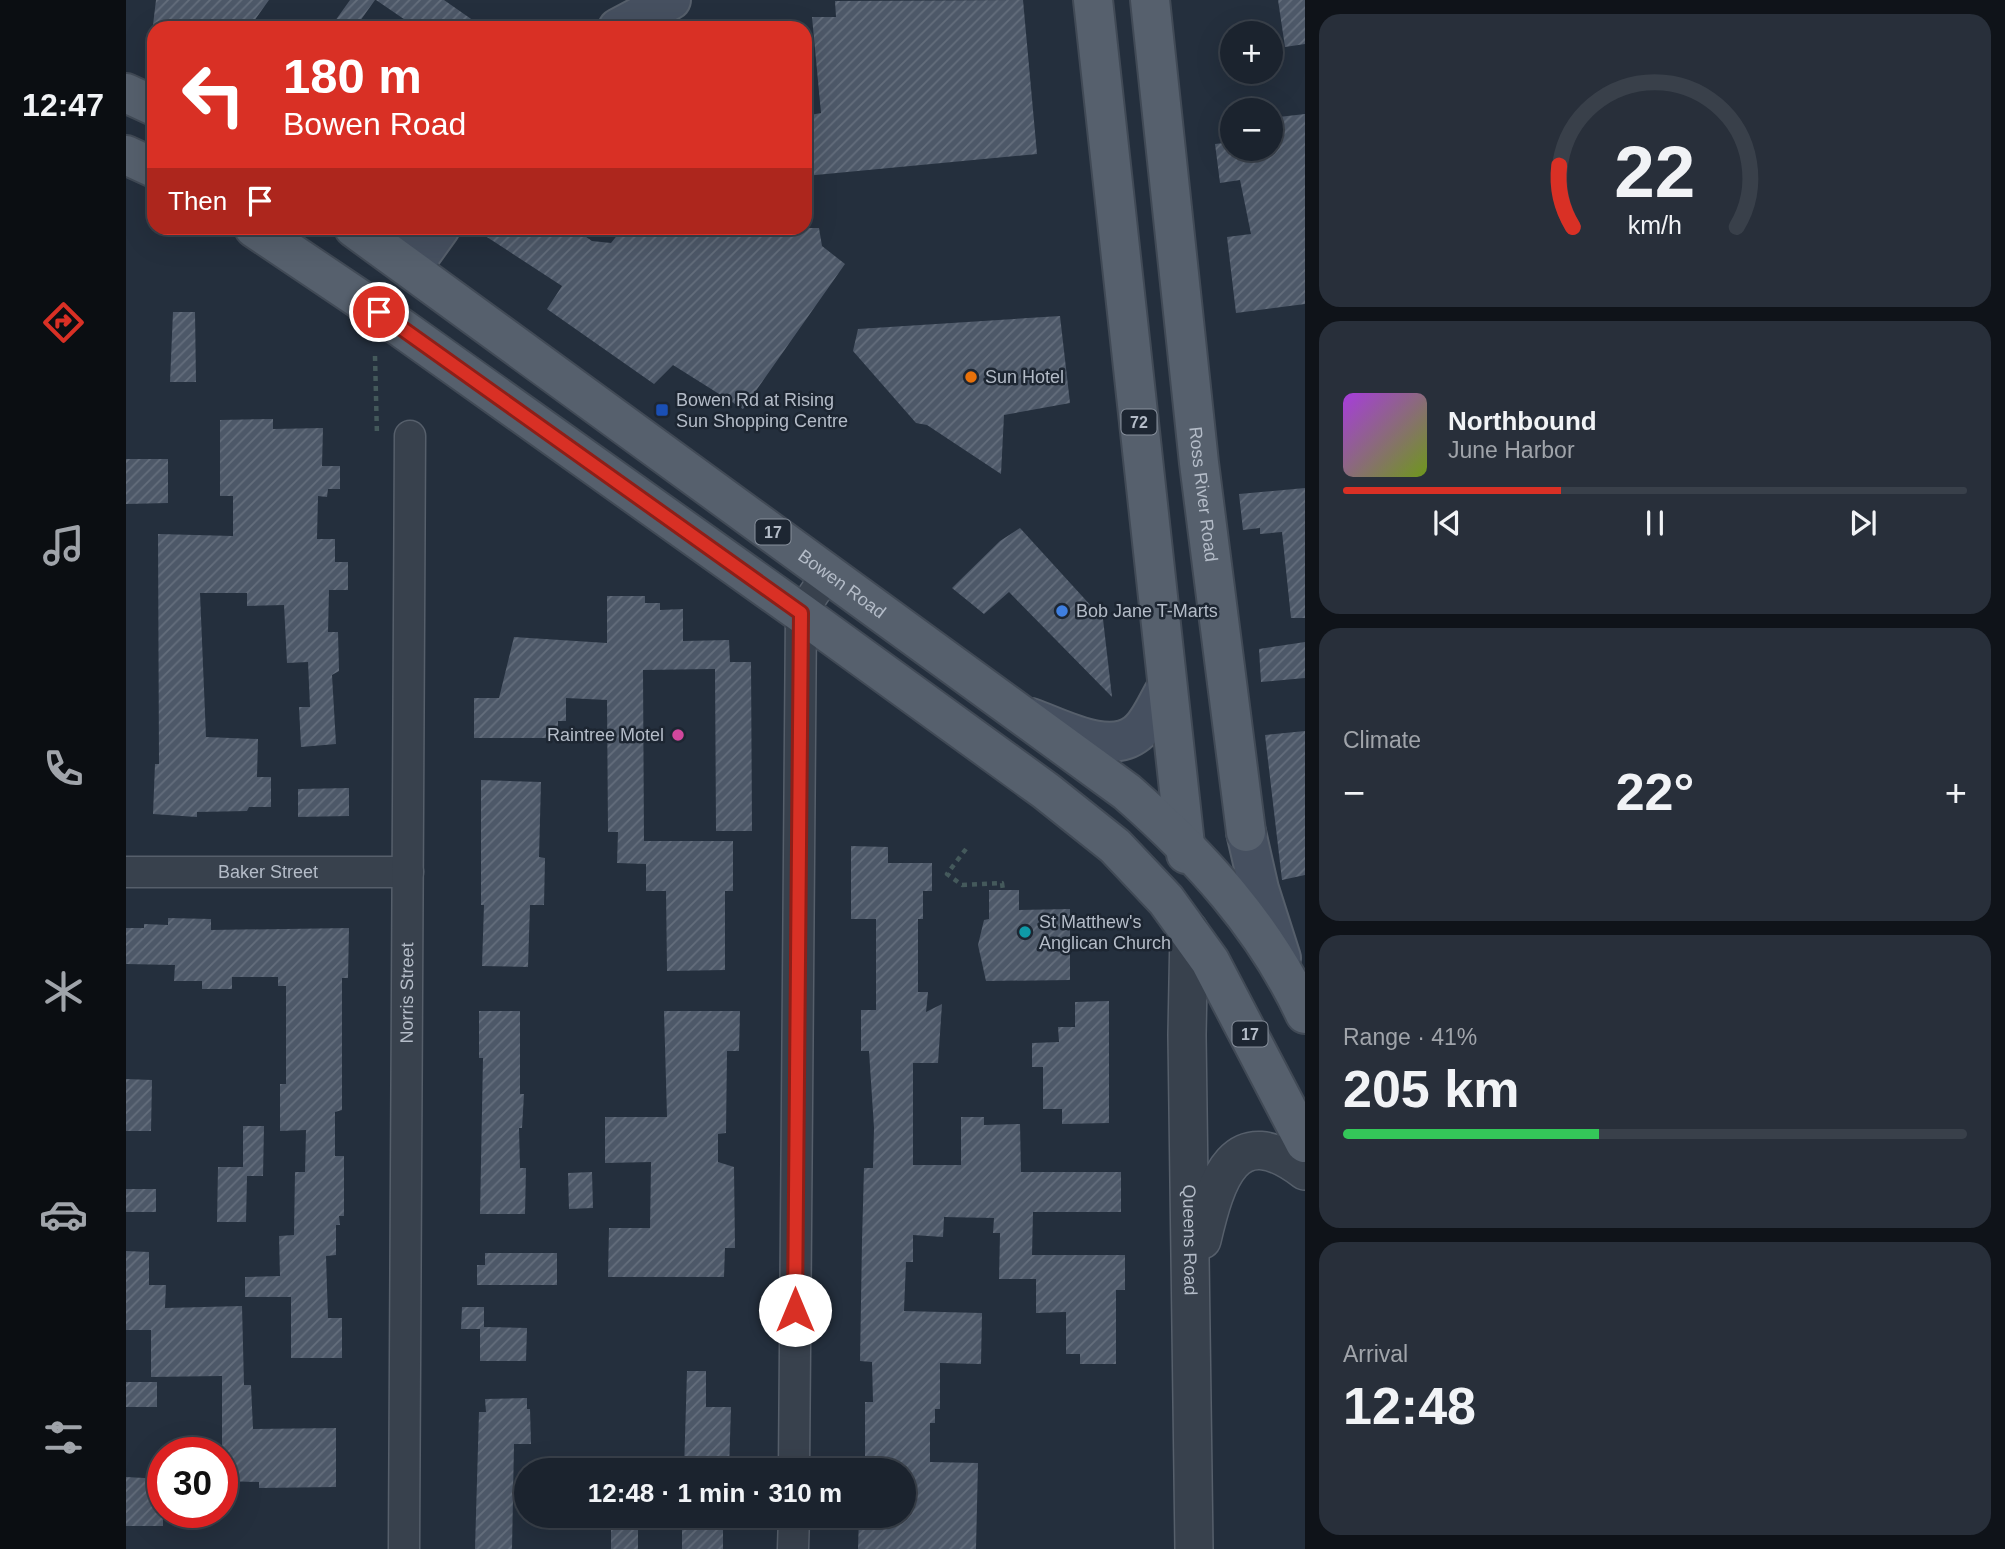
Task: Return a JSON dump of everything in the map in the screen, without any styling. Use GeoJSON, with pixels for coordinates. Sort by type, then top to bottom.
{"type":"FeatureCollection","features":[{"type":"Feature","properties":{"kind":"main road","name":"72"},"geometry":{"type":"LineString","coordinates":[[1093,0],[1185,844]]}},
{"type":"Feature","properties":{"kind":"main road","name":"Ross River Road"},"geometry":{"type":"LineString","coordinates":[[1150,0],[1198,450],[1246,832],[1262,901],[1298,998]]}},
{"type":"Feature","properties":{"kind":"main road"},"geometry":{"type":"LineString","coordinates":[[126,93],[147,103]]}},
{"type":"Feature","properties":{"kind":"main road"},"geometry":{"type":"LineString","coordinates":[[126,155],[147,166]]}},
{"type":"Feature","properties":{"kind":"main road","name":"17"},"geometry":{"type":"LineString","coordinates":[[265,235],[367,303],[801,613],[1046,791],[1106,839],[1146,875],[1189,930],[1230,996],[1305,1143]]}},
{"type":"Feature","properties":{"kind":"main road","name":"Bowen Road"},"geometry":{"type":"LineString","coordinates":[[370,235],[400,248],[828,573],[1127,792],[1185,844],[1250,920],[1298,998]]}},
{"type":"Feature","properties":{"kind":"main road"},"geometry":{"type":"LineString","coordinates":[[367,303],[400,248],[426,235]]}},
{"type":"Feature","properties":{"kind":"main road"},"geometry":{"type":"LineString","coordinates":[[1026,717],[1115,743],[1138,733],[1167,687]]}},
{"type":"Feature","properties":{"kind":"main road"},"geometry":{"type":"LineString","coordinates":[[1185,844],[1189,930]]}},
{"type":"Feature","properties":{"kind":"street","name":"Norris Street"},"geometry":{"type":"LineString","coordinates":[[404,1549],[410,436]]}},
{"type":"Feature","properties":{"kind":"street"},"geometry":{"type":"LineString","coordinates":[[794,1458],[801,613],[828,573]]}},
{"type":"Feature","properties":{"kind":"street","name":"Baker Street"},"geometry":{"type":"LineString","coordinates":[[126,872],[408,872]]}},
{"type":"Feature","properties":{"kind":"street","name":"Queens Road"},"geometry":{"type":"LineString","coordinates":[[1189,930],[1187,1035],[1194,1549]]}},
{"type":"Feature","properties":{"kind":"street"},"geometry":{"type":"LineString","coordinates":[[1190,1293],[1215,1191],[1234,1158],[1251,1149],[1263,1150],[1282,1156],[1305,1171]]}},
{"type":"Feature","properties":{"kind":"street"},"geometry":{"type":"LineString","coordinates":[[793,1549],[794,1528]]}},
{"type":"Feature","properties":{"kind":"path"},"geometry":{"type":"LineString","coordinates":[[375,356],[377,436]]}},
{"type":"Feature","properties":{"kind":"path"},"geometry":{"type":"LineString","coordinates":[[966,849],[947,874],[962,885],[1002,883],[1003,890]]}},
{"type":"Feature","properties":{"kind":"building"},"geometry":{"type":"Polygon","coordinates":[[[156,0],[269,0],[254,21],[153,21],[156,0]]]}},
{"type":"Feature","properties":{"kind":"building"},"geometry":{"type":"Polygon","coordinates":[[[350,0],[375,0],[360,21],[335,21],[350,0]]]}},
{"type":"Feature","properties":{"kind":"building"},"geometry":{"type":"Polygon","coordinates":[[[376,0],[444,0],[474,21],[407,21],[376,0]]]}},
{"type":"Feature","properties":{"kind":"building"},"geometry":{"type":"Polygon","coordinates":[[[1023,0],[1037,154],[812,175],[812,115],[821,113],[812,17],[836,17],[835,1],[1023,0]]]}},
{"type":"Feature","properties":{"kind":"building"},"geometry":{"type":"Polygon","coordinates":[[[1278,0],[1305,0],[1305,44],[1285,47],[1278,0]]]}},
{"type":"Feature","properties":{"kind":"building"},"geometry":{"type":"Polygon","coordinates":[[[1305,114],[1305,304],[1236,313],[1227,237],[1251,234],[1240,180],[1220,183],[1215,144],[1220,143],[1220,161],[1283,161],[1283,117],[1305,114]]]}},
{"type":"Feature","properties":{"kind":"building"},"geometry":{"type":"Polygon","coordinates":[[[812,228],[819,228],[822,246],[845,264],[743,409],[673,365],[654,384],[547,309],[562,286],[484,235],[583,235],[592,241],[611,243],[617,235],[812,235],[812,228]]]}},
{"type":"Feature","properties":{"kind":"building"},"geometry":{"type":"Polygon","coordinates":[[[173,312],[195,312],[196,382],[170,382],[173,312]]]}},
{"type":"Feature","properties":{"kind":"building","name":"Sun Hotel"},"geometry":{"type":"Polygon","coordinates":[[[1060,316],[1070,403],[1004,415],[1001,474],[927,425],[916,423],[853,351],[858,329],[1060,316]]]}},
{"type":"Feature","properties":{"kind":"building"},"geometry":{"type":"Polygon","coordinates":[[[273,419],[273,429],[323,428],[322,466],[340,466],[340,489],[328,489],[327,497],[318,496],[317,539],[335,539],[335,562],[348,562],[348,590],[329,590],[328,632],[338,632],[339,671],[332,675],[336,744],[301,747],[299,707],[310,707],[308,662],[287,663],[284,605],[247,606],[247,593],[200,593],[206,737],[258,739],[257,777],[271,777],[271,807],[249,807],[247,811],[197,812],[197,817],[153,814],[155,764],[159,764],[158,534],[233,536],[233,496],[220,496],[220,420],[273,419]]]}},
{"type":"Feature","properties":{"kind":"building"},"geometry":{"type":"Polygon","coordinates":[[[126,459],[168,459],[168,503],[126,504],[126,459]]]}},
{"type":"Feature","properties":{"kind":"building"},"geometry":{"type":"Polygon","coordinates":[[[1305,488],[1305,618],[1291,618],[1282,532],[1260,534],[1260,528],[1243,530],[1239,494],[1305,488]]]}},
{"type":"Feature","properties":{"kind":"building"},"geometry":{"type":"Polygon","coordinates":[[[1020,528],[1103,619],[1112,697],[1009,592],[984,614],[952,588],[1000,541],[1020,528]]]}},
{"type":"Feature","properties":{"kind":"building"},"geometry":{"type":"Polygon","coordinates":[[[607,596],[645,596],[645,603],[660,603],[660,610],[683,609],[683,641],[729,640],[730,662],[751,662],[752,831],[716,831],[715,669],[643,670],[644,841],[733,841],[733,891],[725,891],[725,970],[667,971],[666,891],[646,891],[646,864],[617,863],[618,832],[608,832],[607,700],[566,698],[566,721],[558,721],[558,738],[474,738],[474,698],[499,698],[514,637],[607,643],[607,596]]]}},
{"type":"Feature","properties":{"kind":"building"},"geometry":{"type":"Polygon","coordinates":[[[1305,642],[1305,678],[1261,682],[1259,649],[1305,642]]]}},
{"type":"Feature","properties":{"kind":"building"},"geometry":{"type":"Polygon","coordinates":[[[1305,731],[1305,875],[1282,880],[1265,735],[1305,731]]]}},
{"type":"Feature","properties":{"kind":"building"},"geometry":{"type":"Polygon","coordinates":[[[481,780],[541,782],[539,857],[545,858],[544,905],[530,905],[528,967],[482,966],[484,905],[481,905],[481,780]]]}},
{"type":"Feature","properties":{"kind":"building"},"geometry":{"type":"Polygon","coordinates":[[[349,788],[349,816],[298,817],[298,789],[349,788]]]}},
{"type":"Feature","properties":{"kind":"building"},"geometry":{"type":"Polygon","coordinates":[[[851,846],[888,847],[888,863],[932,863],[932,891],[923,891],[923,919],[918,919],[918,992],[928,992],[926,1012],[942,1004],[938,1063],[913,1063],[913,1165],[961,1165],[961,1117],[984,1117],[984,1125],[1020,1124],[1021,1172],[1121,1172],[1121,1212],[1033,1212],[1032,1255],[1125,1255],[1125,1290],[1116,1290],[1116,1364],[1080,1364],[1080,1354],[1066,1354],[1066,1312],[1036,1313],[1036,1279],[999,1279],[1000,1233],[993,1233],[994,1218],[944,1217],[943,1237],[913,1235],[913,1262],[906,1262],[904,1311],[982,1313],[981,1364],[940,1363],[940,1409],[935,1409],[935,1423],[930,1423],[930,1462],[978,1463],[976,1549],[858,1549],[859,1528],[916,1528],[916,1458],[865,1458],[865,1402],[873,1402],[872,1362],[860,1361],[862,1241],[864,1168],[873,1168],[874,1128],[869,1051],[861,1051],[861,1010],[876,1010],[876,919],[851,919],[851,846]]]}},
{"type":"Feature","properties":{"kind":"building","name":"St Matthew's Anglican Church"},"geometry":{"type":"Polygon","coordinates":[[[989,890],[1019,890],[1019,910],[1070,909],[1070,980],[986,981],[978,945],[984,920],[989,919],[989,890]]]}},
{"type":"Feature","properties":{"kind":"building"},"geometry":{"type":"Polygon","coordinates":[[[168,918],[211,919],[211,930],[349,928],[348,978],[342,978],[342,1110],[335,1112],[335,1156],[344,1156],[344,1216],[339,1216],[340,1225],[336,1225],[336,1255],[326,1256],[328,1318],[342,1318],[342,1358],[291,1358],[291,1297],[245,1297],[245,1277],[280,1276],[279,1236],[294,1235],[295,1172],[305,1172],[306,1130],[280,1131],[280,1084],[286,1084],[286,986],[278,986],[278,977],[232,977],[232,989],[202,989],[202,981],[174,981],[175,965],[126,964],[126,928],[144,928],[144,924],[168,925],[168,918]]]}},
{"type":"Feature","properties":{"kind":"building"},"geometry":{"type":"Polygon","coordinates":[[[1109,1001],[1109,1123],[1062,1124],[1062,1109],[1043,1109],[1043,1067],[1032,1067],[1032,1043],[1059,1042],[1058,1027],[1075,1027],[1075,1002],[1109,1001]]]}},
{"type":"Feature","properties":{"kind":"building"},"geometry":{"type":"Polygon","coordinates":[[[479,1011],[520,1011],[520,1094],[524,1094],[522,1128],[519,1128],[520,1168],[526,1168],[525,1214],[480,1214],[483,1058],[479,1058],[479,1011]]]}},
{"type":"Feature","properties":{"kind":"building"},"geometry":{"type":"Polygon","coordinates":[[[664,1011],[740,1011],[739,1051],[727,1051],[726,1133],[718,1134],[718,1162],[734,1167],[735,1248],[725,1248],[724,1277],[608,1277],[609,1228],[650,1228],[651,1162],[605,1163],[605,1117],[667,1117],[664,1011]]]}},
{"type":"Feature","properties":{"kind":"building"},"geometry":{"type":"Polygon","coordinates":[[[126,1079],[152,1080],[151,1131],[126,1131],[126,1079]]]}},
{"type":"Feature","properties":{"kind":"building"},"geometry":{"type":"Polygon","coordinates":[[[243,1126],[264,1126],[263,1176],[247,1176],[246,1222],[217,1222],[218,1167],[243,1167],[243,1126]]]}},
{"type":"Feature","properties":{"kind":"building"},"geometry":{"type":"Polygon","coordinates":[[[592,1172],[593,1208],[569,1209],[568,1173],[592,1172]]]}},
{"type":"Feature","properties":{"kind":"building"},"geometry":{"type":"Polygon","coordinates":[[[126,1189],[156,1189],[156,1212],[126,1212],[126,1189]]]}},
{"type":"Feature","properties":{"kind":"building"},"geometry":{"type":"Polygon","coordinates":[[[126,1251],[149,1252],[149,1285],[166,1285],[165,1308],[242,1306],[244,1385],[251,1385],[253,1429],[336,1428],[336,1487],[259,1488],[259,1482],[238,1481],[238,1437],[222,1437],[222,1376],[151,1377],[151,1330],[126,1330],[126,1251]]]}},
{"type":"Feature","properties":{"kind":"building"},"geometry":{"type":"Polygon","coordinates":[[[485,1253],[557,1253],[557,1285],[477,1285],[477,1265],[485,1265],[485,1253]]]}},
{"type":"Feature","properties":{"kind":"building"},"geometry":{"type":"Polygon","coordinates":[[[462,1307],[484,1307],[484,1327],[527,1328],[526,1361],[480,1361],[480,1329],[461,1329],[462,1307]]]}},
{"type":"Feature","properties":{"kind":"building"},"geometry":{"type":"Polygon","coordinates":[[[687,1371],[706,1371],[706,1407],[731,1407],[729,1458],[684,1458],[687,1371]]]}},
{"type":"Feature","properties":{"kind":"building"},"geometry":{"type":"Polygon","coordinates":[[[126,1382],[157,1382],[157,1407],[126,1407],[126,1382]]]}},
{"type":"Feature","properties":{"kind":"building"},"geometry":{"type":"Polygon","coordinates":[[[527,1398],[531,1444],[514,1444],[512,1549],[475,1549],[479,1412],[486,1412],[485,1399],[527,1398]]]}},
{"type":"Feature","properties":{"kind":"building"},"geometry":{"type":"Polygon","coordinates":[[[126,1477],[147,1478],[147,1526],[126,1526],[126,1477]]]}},
{"type":"Feature","properties":{"kind":"building"},"geometry":{"type":"Polygon","coordinates":[[[611,1528],[638,1528],[638,1549],[611,1549],[611,1528]]]}},
{"type":"Feature","properties":{"kind":"building"},"geometry":{"type":"Polygon","coordinates":[[[682,1528],[723,1528],[723,1549],[682,1549],[682,1528]]]}},
{"type":"Feature","properties":{"kind":"place","name":"Sun Hotel"},"geometry":{"type":"Point","coordinates":[971,377]}},
{"type":"Feature","properties":{"kind":"place","name":"Bowen Rd at Rising Sun Shopping Centre"},"geometry":{"type":"Point","coordinates":[662,410]}},
{"type":"Feature","properties":{"kind":"place","name":"Bob Jane T-Marts"},"geometry":{"type":"Point","coordinates":[1062,611]}},
{"type":"Feature","properties":{"kind":"place","name":"Raintree Motel"},"geometry":{"type":"Point","coordinates":[678,735]}},
{"type":"Feature","properties":{"kind":"place","name":"St Matthew's Anglican Church"},"geometry":{"type":"Point","coordinates":[1025,932]}},
{"type":"Feature","properties":{"kind":"route"},"geometry":{"type":"LineString","coordinates":[[379,312],[801,613],[795,1310]]}}]}
